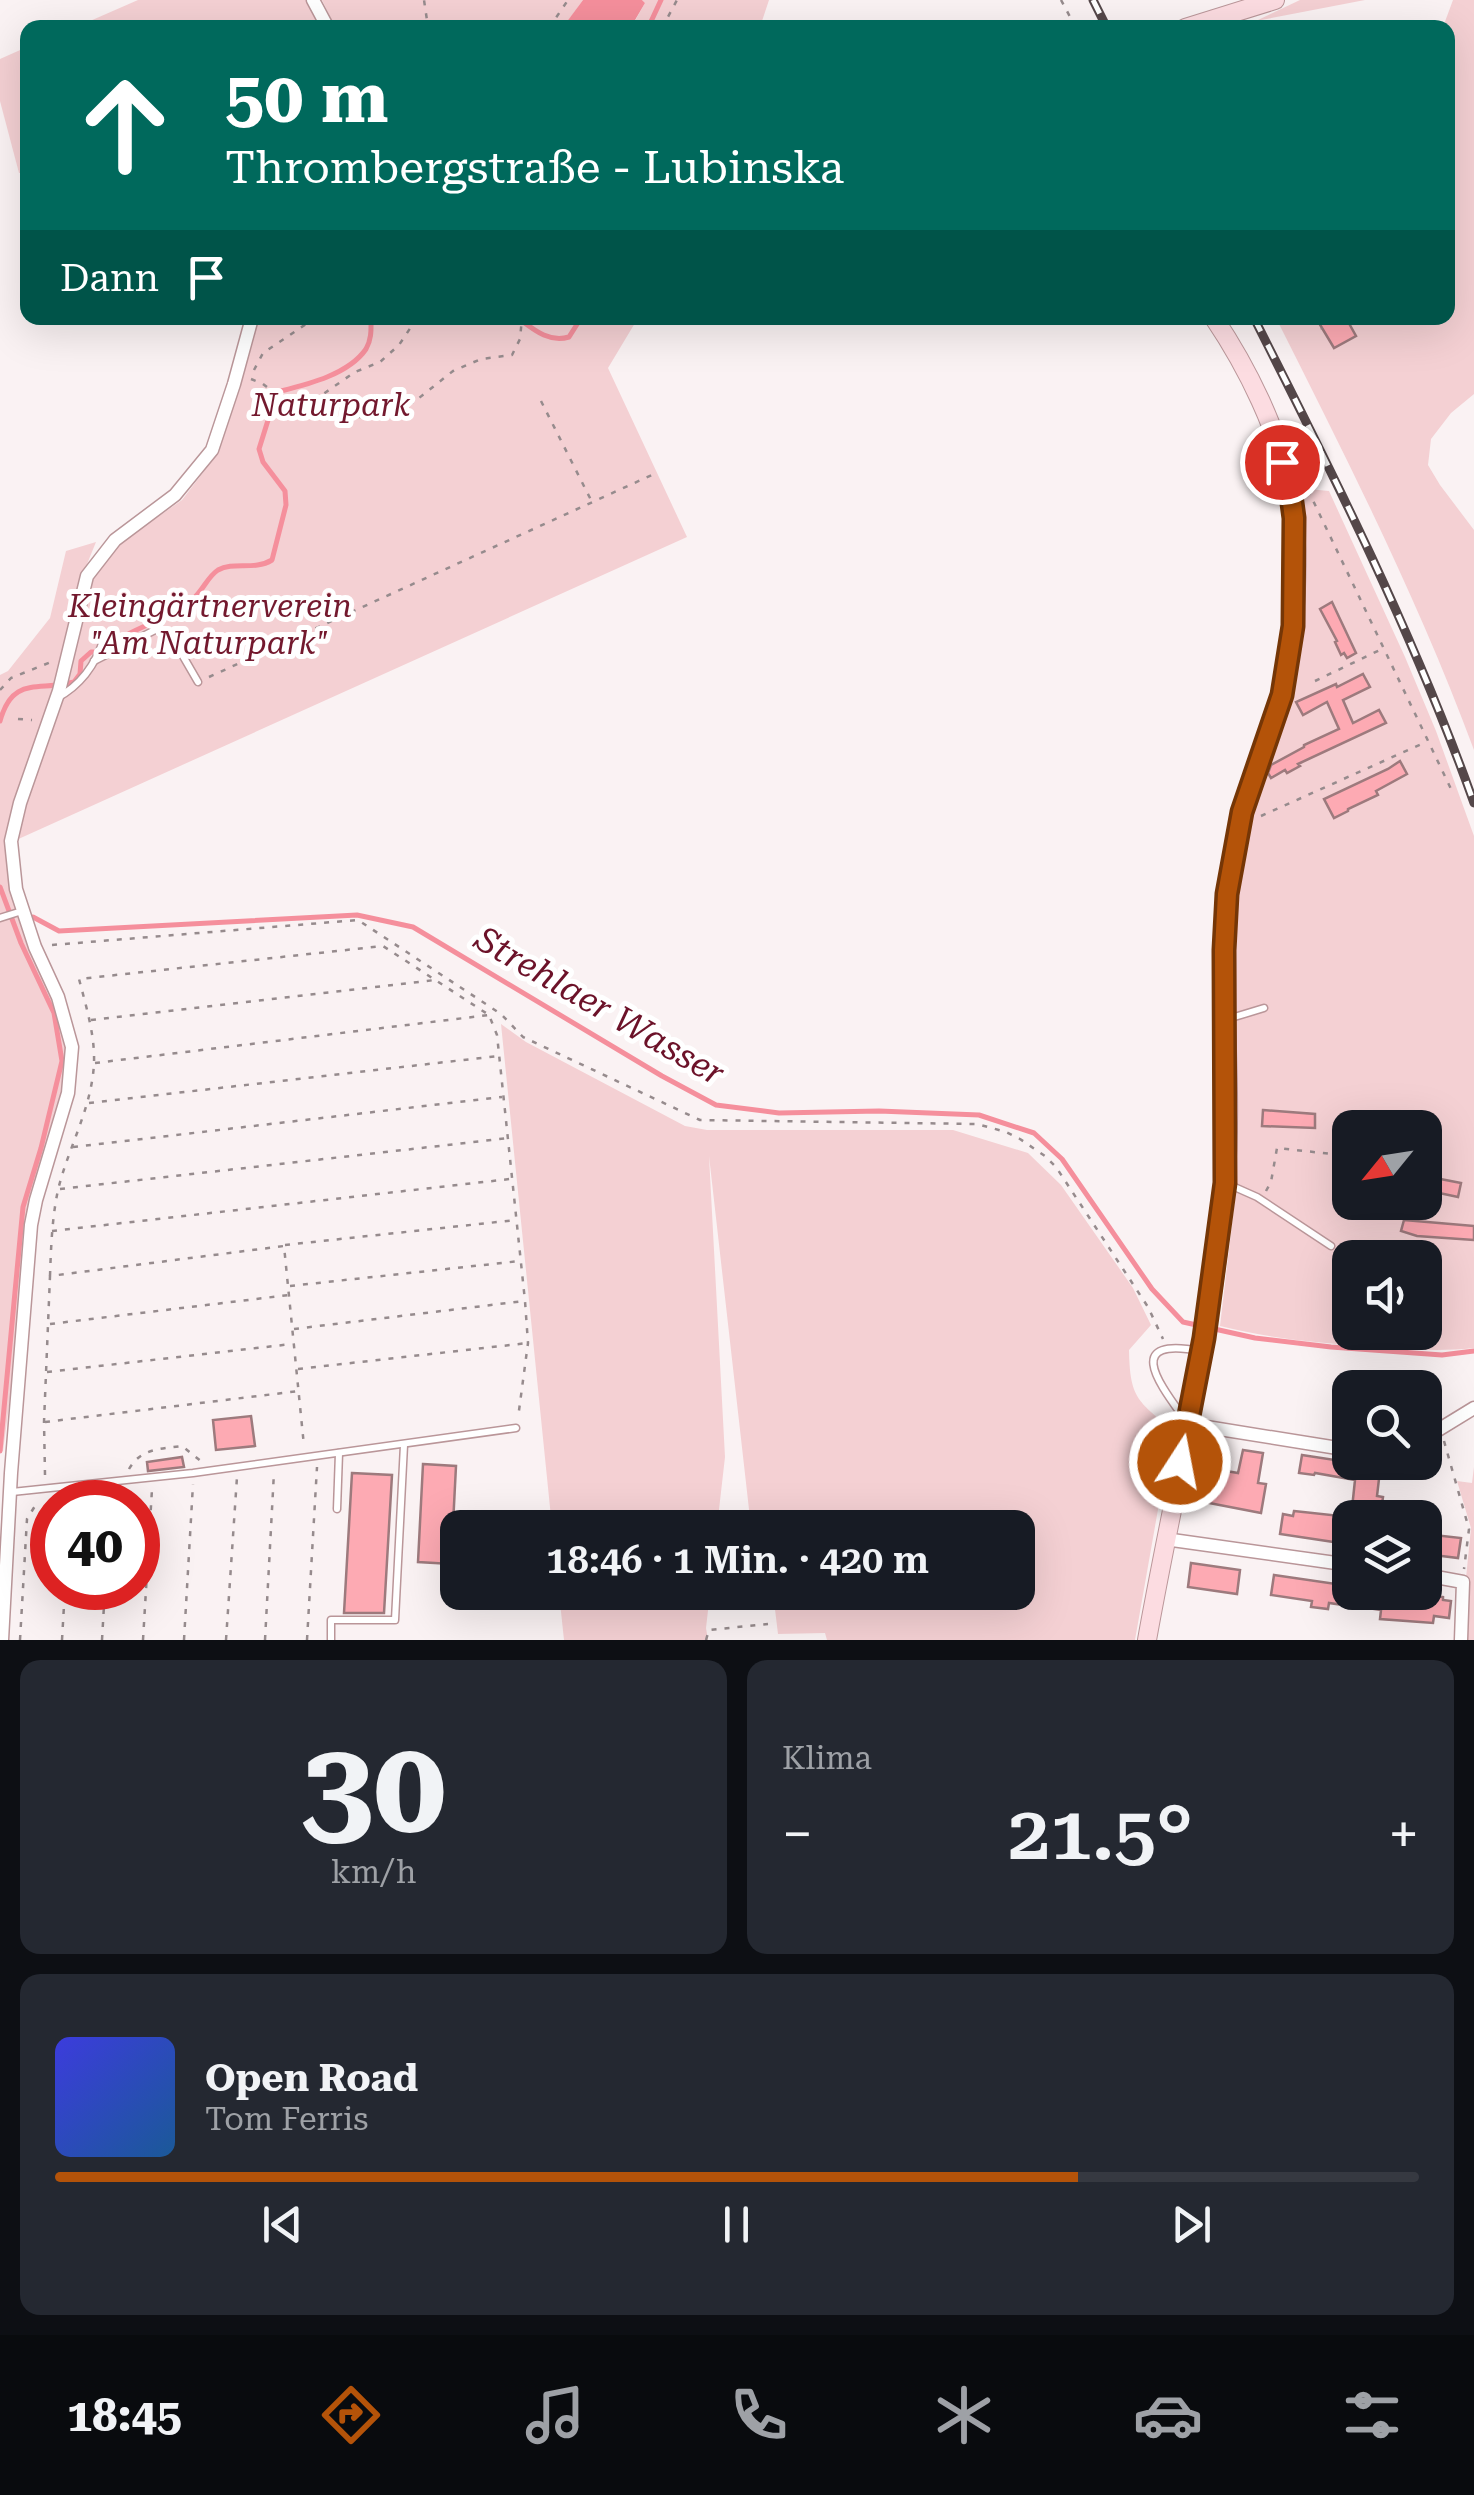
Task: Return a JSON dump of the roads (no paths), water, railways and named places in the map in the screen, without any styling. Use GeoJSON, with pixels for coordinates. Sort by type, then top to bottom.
{"type":"FeatureCollection","features":[{"type":"Feature","properties":{"kind":"street"},"geometry":{"type":"LineString","coordinates":[[1211,20],[1275,0]]}},
{"type":"Feature","properties":{"kind":"street"},"geometry":{"type":"LineString","coordinates":[[2,1640],[10,1492],[4,1471],[31,1225],[68,1093],[72,1046],[58,997],[35,947],[11,914],[16,889],[12,841],[20,803],[68,660],[87,576],[115,540],[175,495],[212,450],[250,325]]}},
{"type":"Feature","properties":{"kind":"street"},"geometry":{"type":"LineString","coordinates":[[1146,1640],[1204,1337],[1225,1183],[1227,894],[1242,812],[1282,695],[1293,626],[1290,488],[1272,426],[1219,325]]}},
{"type":"Feature","properties":{"kind":"street"},"geometry":{"type":"LineString","coordinates":[[1442,1428],[1474,1408]]}},
{"type":"Feature","properties":{"kind":"street"},"geometry":{"type":"LineString","coordinates":[[1188,1424],[1332,1447]]}},
{"type":"Feature","properties":{"kind":"street"},"geometry":{"type":"LineString","coordinates":[[1165,1538],[1332,1561]]}},
{"type":"Feature","properties":{"kind":"street"},"geometry":{"type":"LineString","coordinates":[[1442,1578],[1463,1581],[1461,1640]]}},
{"type":"Feature","properties":{"kind":"lane"},"geometry":{"type":"LineString","coordinates":[[98,655],[157,629],[169,632],[198,682]]}},
{"type":"Feature","properties":{"kind":"lane"},"geometry":{"type":"LineString","coordinates":[[59,690],[76,688],[98,655],[104,638]]}},
{"type":"Feature","properties":{"kind":"lane"},"geometry":{"type":"LineString","coordinates":[[1225,1020],[1264,1008]]}},
{"type":"Feature","properties":{"kind":"lane"},"geometry":{"type":"LineString","coordinates":[[1225,1183],[1257,1198],[1331,1246]]}},
{"type":"Feature","properties":{"kind":"lane"},"geometry":{"type":"LineString","coordinates":[[1188,1424],[1155,1376],[1154,1361],[1167,1349],[1204,1337]]}},
{"type":"Feature","properties":{"kind":"lane"},"geometry":{"type":"LineString","coordinates":[[10,1492],[193,1473],[516,1428]]}},
{"type":"Feature","properties":{"kind":"lane"},"geometry":{"type":"LineString","coordinates":[[331,1640],[332,1620],[396,1620],[404,1444]]}},
{"type":"Feature","properties":{"kind":"lane"},"geometry":{"type":"LineString","coordinates":[[337,1509],[339,1452]]}},
{"type":"Feature","properties":{"kind":"waterway"},"geometry":{"type":"LineString","coordinates":[[652,20],[661,0]]}},
{"type":"Feature","properties":{"kind":"waterway"},"geometry":{"type":"LineString","coordinates":[[0,721],[5,707],[20,691],[74,682],[80,674],[81,661],[91,652],[103,652],[181,608],[218,570],[272,560],[286,505],[285,491],[263,462],[259,449],[274,401],[281,391],[328,377],[359,358],[369,341],[371,325]]}},
{"type":"Feature","properties":{"kind":"waterway"},"geometry":{"type":"LineString","coordinates":[[528,325],[555,338],[569,337],[577,325]]}},
{"type":"Feature","properties":{"kind":"waterway"},"geometry":{"type":"LineString","coordinates":[[0,887],[54,1013],[62,1061],[23,1207],[0,1451]]}},
{"type":"Feature","properties":{"kind":"waterway","name":"Strehlaer Wasser"},"geometry":{"type":"LineString","coordinates":[[33,917],[59,931],[357,915],[413,927],[716,1105],[779,1113],[979,1115],[1034,1133],[1062,1159],[1152,1289],[1183,1322],[1255,1338],[1331,1347],[1442,1355],[1474,1351]]}},
{"type":"Feature","properties":{"kind":"railway"},"geometry":{"type":"LineString","coordinates":[[1093,0],[1103,20]]}},
{"type":"Feature","properties":{"kind":"railway"},"geometry":{"type":"LineString","coordinates":[[1257,325],[1399,617],[1474,803]]}},
{"type":"Feature","properties":{"kind":"park label","name":"Naturpark"},"geometry":{"type":"Point","coordinates":[331,405]}},
{"type":"Feature","properties":{"kind":"park label","name":"Kleingärtnerverein \"Am Naturpark\""},"geometry":{"type":"Point","coordinates":[210,624]}}]}
